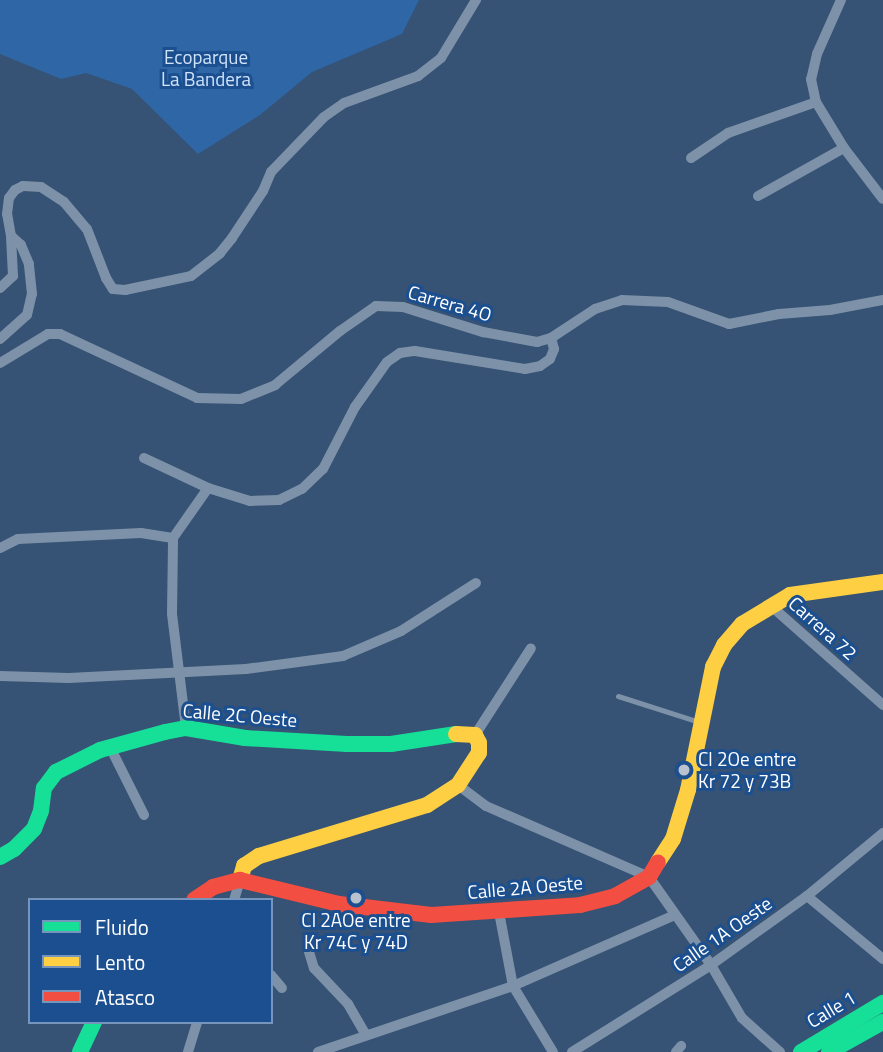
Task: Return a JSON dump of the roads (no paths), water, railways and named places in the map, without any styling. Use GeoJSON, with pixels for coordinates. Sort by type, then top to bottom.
{"type":"FeatureCollection","features":[{"type":"Feature","properties":{"kind":"street"},"geometry":{"type":"LineString","coordinates":[[0,288],[13,276],[7,214],[9,198],[23,186],[41,187],[64,202],[87,229],[113,289],[125,290],[191,276],[220,253],[263,191],[271,172],[324,117],[344,103],[418,76],[441,58],[476,0]]}},
{"type":"Feature","properties":{"kind":"street"},"geometry":{"type":"LineString","coordinates":[[841,0],[817,54],[811,79],[816,102],[844,148],[883,199]]}},
{"type":"Feature","properties":{"kind":"street"},"geometry":{"type":"LineString","coordinates":[[691,158],[728,133],[816,102]]}},
{"type":"Feature","properties":{"kind":"street"},"geometry":{"type":"LineString","coordinates":[[758,196],[844,148]]}},
{"type":"Feature","properties":{"kind":"street"},"geometry":{"type":"LineString","coordinates":[[0,339],[27,315],[32,294],[29,264],[21,245],[11,236]]}},
{"type":"Feature","properties":{"kind":"street"},"geometry":{"type":"LineString","coordinates":[[144,458],[208,488],[250,501],[279,499],[302,489],[323,468],[355,407],[387,362],[400,353],[415,351],[525,369],[540,366],[550,359],[554,349],[551,338],[595,309],[622,300],[668,302],[729,324],[779,314],[830,310],[883,300]]}},
{"type":"Feature","properties":{"kind":"street","name":"Carrera 4O"},"geometry":{"type":"LineString","coordinates":[[0,363],[48,334],[60,334],[181,392],[197,398],[219,400],[241,399],[275,385],[340,331],[376,306],[403,307],[513,339],[537,342],[551,338]]}},
{"type":"Feature","properties":{"kind":"street"},"geometry":{"type":"LineString","coordinates":[[186,728],[172,614],[173,538],[208,488]]}},
{"type":"Feature","properties":{"kind":"street"},"geometry":{"type":"LineString","coordinates":[[0,548],[18,539],[141,533],[173,538]]}},
{"type":"Feature","properties":{"kind":"street","name":"Calle 2A Oeste"},"geometry":{"type":"LineString","coordinates":[[240,880],[339,904],[431,915],[579,905],[615,896],[649,877],[673,839],[688,790],[713,667],[723,645],[742,624],[790,595],[883,582]]}},
{"type":"Feature","properties":{"kind":"street"},"geometry":{"type":"LineString","coordinates":[[0,676],[69,677],[246,669],[343,656],[401,631],[476,583]]}},
{"type":"Feature","properties":{"kind":"street","name":"Carrera 72"},"geometry":{"type":"LineString","coordinates":[[770,605],[883,705]]}},
{"type":"Feature","properties":{"kind":"street"},"geometry":{"type":"LineString","coordinates":[[235,898],[244,866],[250,860],[427,804],[458,785],[479,753],[480,743],[475,735],[531,648]]}},
{"type":"Feature","properties":{"kind":"street","name":"Calle 2C Oeste"},"geometry":{"type":"LineString","coordinates":[[0,857],[14,849],[34,829],[41,811],[44,788],[56,772],[110,747],[186,728],[244,738],[347,744],[391,744],[467,732],[475,735]]}},
{"type":"Feature","properties":{"kind":"street"},"geometry":{"type":"LineString","coordinates":[[110,747],[144,815]]}},
{"type":"Feature","properties":{"kind":"street"},"geometry":{"type":"LineString","coordinates":[[458,785],[486,806],[649,877],[711,965],[742,1018],[780,1052]]}},
{"type":"Feature","properties":{"kind":"street","name":"Calle 1A Oeste"},"geometry":{"type":"LineString","coordinates":[[572,1052],[711,965],[807,896],[883,833]]}},
{"type":"Feature","properties":{"kind":"street"},"geometry":{"type":"LineString","coordinates":[[197,898],[213,887],[240,880]]}},
{"type":"Feature","properties":{"kind":"street"},"geometry":{"type":"LineString","coordinates":[[807,896],[883,959]]}},
{"type":"Feature","properties":{"kind":"street"},"geometry":{"type":"LineString","coordinates":[[499,912],[513,986],[553,1052]]}},
{"type":"Feature","properties":{"kind":"street"},"geometry":{"type":"LineString","coordinates":[[318,1052],[365,1033],[513,986],[675,915]]}},
{"type":"Feature","properties":{"kind":"street"},"geometry":{"type":"LineString","coordinates":[[309,952],[314,968],[348,1004],[365,1033]]}},
{"type":"Feature","properties":{"kind":"street"},"geometry":{"type":"LineString","coordinates":[[273,977],[282,988]]}},
{"type":"Feature","properties":{"kind":"street","name":"Calle 1"},"geometry":{"type":"LineString","coordinates":[[801,1052],[883,1003]]}},
{"type":"Feature","properties":{"kind":"street","name":"Calle 1"},"geometry":{"type":"LineString","coordinates":[[830,1052],[883,1022]]}},
{"type":"Feature","properties":{"kind":"street"},"geometry":{"type":"LineString","coordinates":[[80,1052],[93,1024]]}},
{"type":"Feature","properties":{"kind":"street"},"geometry":{"type":"LineString","coordinates":[[188,1052],[196,1024]]}},
{"type":"Feature","properties":{"kind":"lane"},"geometry":{"type":"LineString","coordinates":[[618,696],[702,723]]}},
{"type":"Feature","properties":{"kind":"place","name":"Cl 2Oe entre Kr 72 y 73B"},"geometry":{"type":"Point","coordinates":[684,770]}},
{"type":"Feature","properties":{"kind":"place","name":"Cl 2AOe entre Kr 74C y 74D"},"geometry":{"type":"Point","coordinates":[356,898]}},
{"type":"Feature","properties":{"kind":"park label","name":"Ecoparque La Bandera"},"geometry":{"type":"Point","coordinates":[206,68]}}]}
